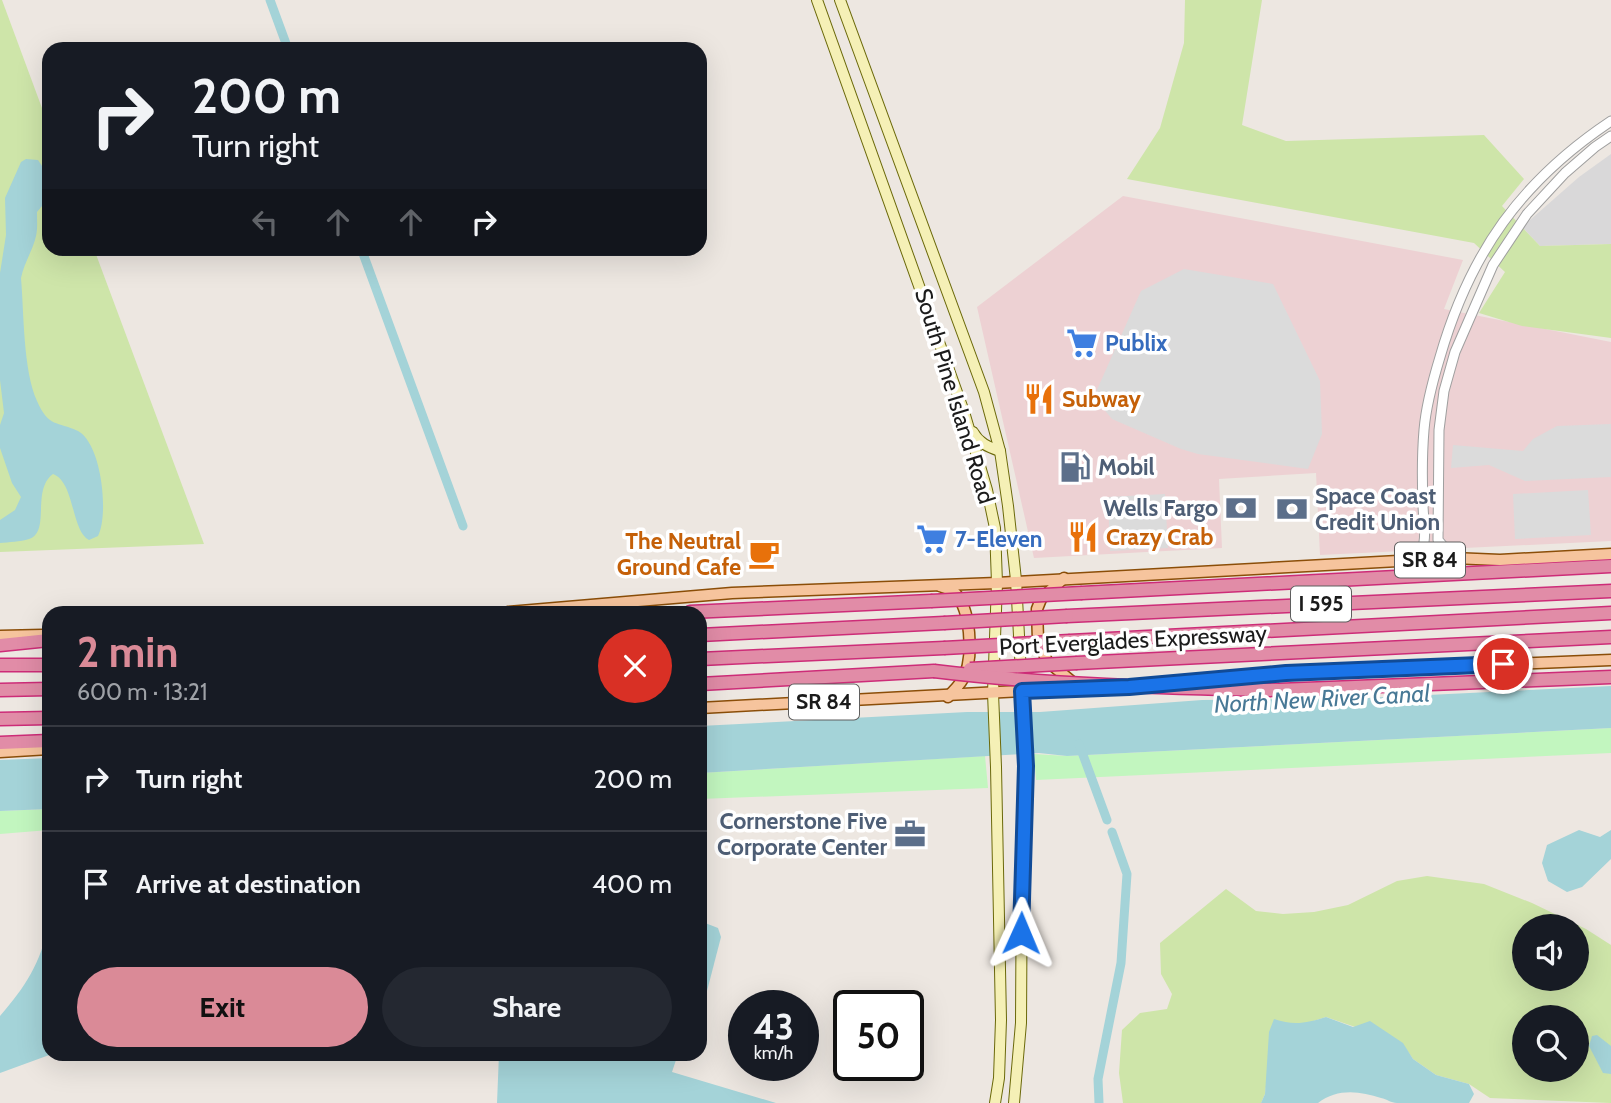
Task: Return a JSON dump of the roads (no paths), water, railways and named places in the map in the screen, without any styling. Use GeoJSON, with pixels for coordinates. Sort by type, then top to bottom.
{"type":"FeatureCollection","features":[{"type":"Feature","properties":{"kind":"highway"},"geometry":{"type":"LineString","coordinates":[[707,611],[1611,566]]}},
{"type":"Feature","properties":{"kind":"highway","name":"Port Everglades Expressway"},"geometry":{"type":"LineString","coordinates":[[707,635],[1574,593],[1611,589]]}},
{"type":"Feature","properties":{"kind":"highway"},"geometry":{"type":"LineString","coordinates":[[707,659],[1611,613]]}},
{"type":"Feature","properties":{"kind":"highway","name":"Port Everglades Expressway"},"geometry":{"type":"LineString","coordinates":[[707,684],[1611,638]]}},
{"type":"Feature","properties":{"kind":"highway"},"geometry":{"type":"LineString","coordinates":[[0,645],[42,639]]}},
{"type":"Feature","properties":{"kind":"highway"},"geometry":{"type":"LineString","coordinates":[[0,665],[42,665]]}},
{"type":"Feature","properties":{"kind":"highway"},"geometry":{"type":"LineString","coordinates":[[934,671],[1004,680],[1057,683],[1279,690],[1611,677]]}},
{"type":"Feature","properties":{"kind":"highway"},"geometry":{"type":"LineString","coordinates":[[0,691],[42,690]]}},
{"type":"Feature","properties":{"kind":"highway"},"geometry":{"type":"LineString","coordinates":[[0,719],[42,718]]}},
{"type":"Feature","properties":{"kind":"highway"},"geometry":{"type":"LineString","coordinates":[[0,743],[42,741]]}},
{"type":"Feature","properties":{"kind":"main road","name":"South Pine Island Road"},"geometry":{"type":"LineString","coordinates":[[817,0],[969,425],[992,514],[997,583],[993,708],[1001,1020],[999,1078],[995,1103]]}},
{"type":"Feature","properties":{"kind":"main road","name":"South Pine Island Road"},"geometry":{"type":"LineString","coordinates":[[840,0],[984,392],[1000,451],[1016,580],[1026,766],[1022,851],[1021,1023],[1014,1103]]}},
{"type":"Feature","properties":{"kind":"main road"},"geometry":{"type":"LineString","coordinates":[[969,425],[977,439],[1000,451]]}},
{"type":"Feature","properties":{"kind":"main road","name":"SR 84"},"geometry":{"type":"LineString","coordinates":[[579,606],[732,593],[997,583],[1453,558],[1500,559],[1611,554]]}},
{"type":"Feature","properties":{"kind":"main road"},"geometry":{"type":"LineString","coordinates":[[1064,578],[1041,599],[1037,609],[1038,640],[1047,661],[1079,688]]}},
{"type":"Feature","properties":{"kind":"main road"},"geometry":{"type":"LineString","coordinates":[[935,584],[954,592],[961,602],[971,645],[966,672],[948,697]]}},
{"type":"Feature","properties":{"kind":"main road"},"geometry":{"type":"LineString","coordinates":[[0,636],[42,638]]}},
{"type":"Feature","properties":{"kind":"main road","name":"SR 84"},"geometry":{"type":"LineString","coordinates":[[707,708],[1129,687],[1286,673],[1611,660]]}},
{"type":"Feature","properties":{"kind":"main road"},"geometry":{"type":"LineString","coordinates":[[0,752],[42,749]]}},
{"type":"Feature","properties":{"kind":"street"},"geometry":{"type":"LineString","coordinates":[[1415,560],[1424,543],[1423,442],[1432,386],[1447,331],[1469,275],[1515,204],[1559,161],[1611,121]]}},
{"type":"Feature","properties":{"kind":"street"},"geometry":{"type":"LineString","coordinates":[[1453,558],[1438,540],[1439,429],[1444,391],[1458,345],[1493,265],[1527,214],[1565,173],[1611,136]]}},
{"type":"Feature","properties":{"kind":"water"},"geometry":{"type":"Polygon","coordinates":[[[26,159],[38,160],[42,166],[42,206],[37,212],[36,237],[21,278],[29,374],[37,401],[46,416],[78,431],[93,450],[101,480],[103,513],[98,536],[89,540],[79,527],[65,486],[53,474],[43,490],[39,528],[35,535],[26,540],[0,543],[0,520],[15,510],[21,497],[12,483],[0,448],[0,425],[4,413],[0,380],[0,273],[6,235],[5,198],[21,162],[26,159]]]}},
{"type":"Feature","properties":{"kind":"water","name":"North New River Canal"},"geometry":{"type":"Polygon","coordinates":[[[1611,686],[1611,728],[1067,756],[1039,753],[707,773],[707,726],[967,712],[1040,712],[1202,700],[1366,698],[1611,686]]]}},
{"type":"Feature","properties":{"kind":"water"},"geometry":{"type":"Polygon","coordinates":[[[42,758],[42,809],[0,811],[0,760],[42,758]]]}},
{"type":"Feature","properties":{"kind":"water"},"geometry":{"type":"Polygon","coordinates":[[[1579,830],[1600,837],[1611,830],[1611,859],[1582,887],[1567,892],[1548,881],[1542,863],[1547,845],[1579,830]]]}},
{"type":"Feature","properties":{"kind":"water"},"geometry":{"type":"Polygon","coordinates":[[[707,924],[718,928],[721,937],[707,991],[707,924]]]}},
{"type":"Feature","properties":{"kind":"water"},"geometry":{"type":"Polygon","coordinates":[[[42,948],[42,1058],[0,1073],[0,1016],[31,974],[42,948]]]}},
{"type":"Feature","properties":{"kind":"water"},"geometry":{"type":"Polygon","coordinates":[[[1326,1017],[1353,1027],[1370,1021],[1403,1043],[1413,1059],[1436,1075],[1469,1084],[1474,1094],[1469,1103],[1395,1103],[1349,1092],[1333,1095],[1318,1103],[1261,1103],[1265,1094],[1269,1032],[1274,1019],[1300,1023],[1326,1017]]]}},
{"type":"Feature","properties":{"kind":"water"},"geometry":{"type":"Polygon","coordinates":[[[1597,1035],[1611,1046],[1611,1074],[1603,1073],[1589,1046],[1592,1036],[1597,1035]]]}},
{"type":"Feature","properties":{"kind":"water"},"geometry":{"type":"Polygon","coordinates":[[[499,1061],[676,1061],[672,1072],[776,1103],[497,1103],[499,1061]]]}},
{"type":"Feature","properties":{"kind":"waterway"},"geometry":{"type":"LineString","coordinates":[[270,0],[285,42]]}},
{"type":"Feature","properties":{"kind":"waterway"},"geometry":{"type":"LineString","coordinates":[[364,256],[463,526]]}},
{"type":"Feature","properties":{"kind":"waterway"},"geometry":{"type":"LineString","coordinates":[[1079,744],[1107,820]]}},
{"type":"Feature","properties":{"kind":"waterway"},"geometry":{"type":"LineString","coordinates":[[1099,1103],[1098,1079],[1121,963],[1127,874],[1112,832]]}},
{"type":"Feature","properties":{"kind":"place","name":"Publix"},"geometry":{"type":"Point","coordinates":[1082,343]}},
{"type":"Feature","properties":{"kind":"place","name":"Subway"},"geometry":{"type":"Point","coordinates":[1039,399]}},
{"type":"Feature","properties":{"kind":"place","name":"Mobil"},"geometry":{"type":"Point","coordinates":[1075,467]}},
{"type":"Feature","properties":{"kind":"place","name":"Wells Fargo"},"geometry":{"type":"Point","coordinates":[1241,508]}},
{"type":"Feature","properties":{"kind":"place","name":"Space Coast Credit Union"},"geometry":{"type":"Point","coordinates":[1292,509]}},
{"type":"Feature","properties":{"kind":"place","name":"Crazy Crab"},"geometry":{"type":"Point","coordinates":[1083,537]}},
{"type":"Feature","properties":{"kind":"place","name":"7-Eleven"},"geometry":{"type":"Point","coordinates":[932,539]}},
{"type":"Feature","properties":{"kind":"place","name":"The Neutral Ground Cafe"},"geometry":{"type":"Point","coordinates":[764,554]}},
{"type":"Feature","properties":{"kind":"place","name":"Cornerstone Five Corporate Center"},"geometry":{"type":"Point","coordinates":[910,834]}}]}
